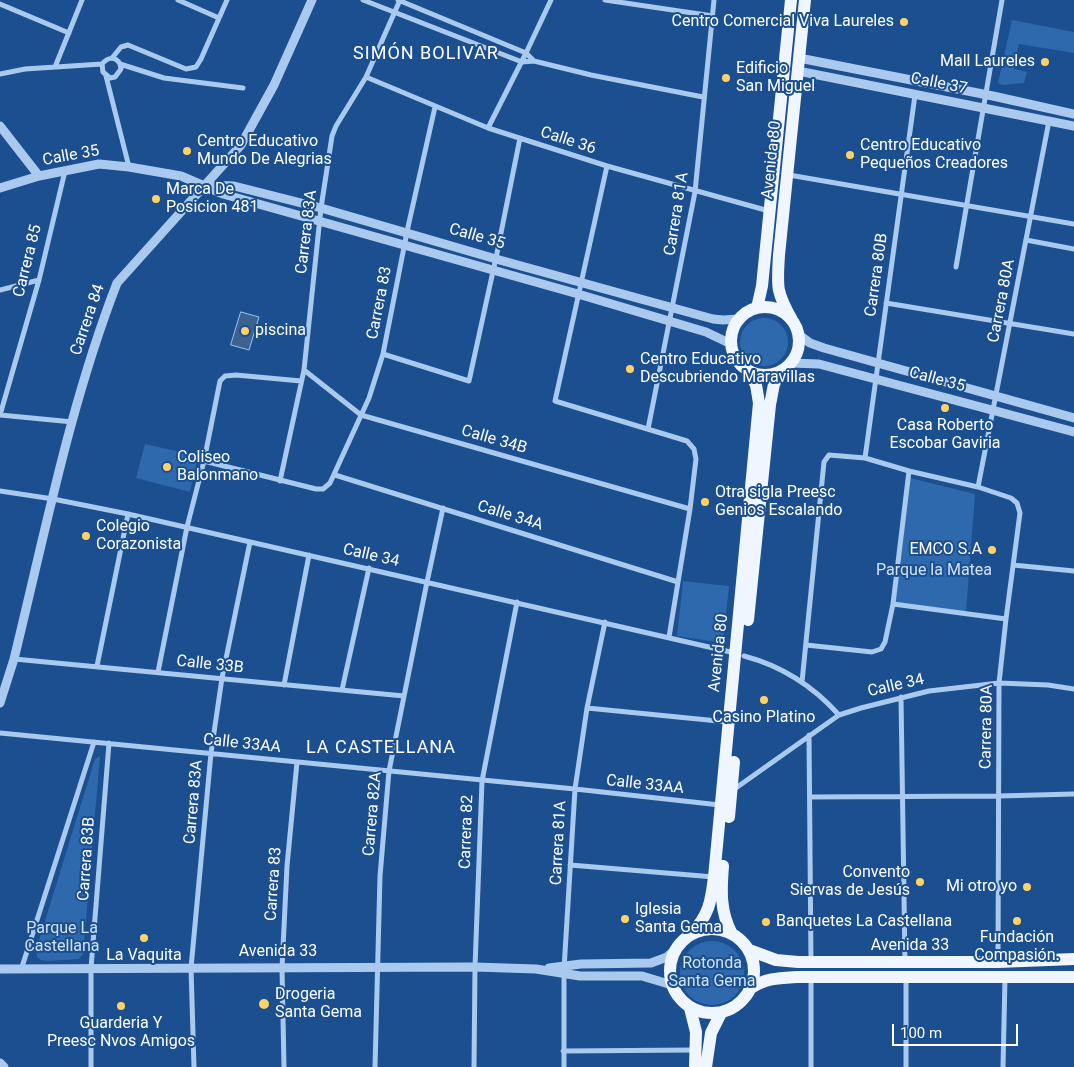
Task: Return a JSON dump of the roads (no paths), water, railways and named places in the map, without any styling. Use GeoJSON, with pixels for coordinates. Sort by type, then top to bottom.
{"type":"FeatureCollection","features":[{"type":"Feature","properties":{"kind":"main road","name":"Avenida 80"},"geometry":{"type":"LineString","coordinates":[[757,308],[762,286],[791,0]]}},
{"type":"Feature","properties":{"kind":"main road","name":"Avenida 80"},"geometry":{"type":"LineString","coordinates":[[792,320],[777,288],[778,255],[805,0]]}},
{"type":"Feature","properties":{"kind":"main road"},"geometry":{"type":"LineString","coordinates":[[757,308],[771,308],[779,310],[792,320],[799,334],[797,354],[792,363],[780,372],[770,375],[749,371],[737,359],[731,344],[732,332],[739,319],[747,312],[757,308]]}},
{"type":"Feature","properties":{"kind":"main road","name":"Avenida 80"},"geometry":{"type":"LineString","coordinates":[[732,934],[727,925],[721,897],[731,792],[759,403],[756,385],[749,371]]}},
{"type":"Feature","properties":{"kind":"main road","name":"Avenida 80"},"geometry":{"type":"LineString","coordinates":[[691,934],[702,923],[710,903],[729,722],[740,654],[770,405],[774,384],[780,372]]}},
{"type":"Feature","properties":{"kind":"main road"},"geometry":{"type":"LineString","coordinates":[[714,929],[732,934],[743,942],[749,950],[755,969],[751,988],[739,1004],[721,1013],[705,1013],[690,1008],[680,999],[672,985],[670,970],[675,950],[691,934],[702,930],[714,929]]}},
{"type":"Feature","properties":{"kind":"main road","name":"Avenida 33"},"geometry":{"type":"LineString","coordinates":[[749,950],[776,960],[812,962],[998,962],[1074,959]]}},
{"type":"Feature","properties":{"kind":"main road","name":"Avenida 33"},"geometry":{"type":"LineString","coordinates":[[751,988],[760,982],[770,979],[811,977],[1074,977]]}},
{"type":"Feature","properties":{"kind":"main road"},"geometry":{"type":"LineString","coordinates":[[690,1008],[695,1023],[696,1050],[694,1067]]}},
{"type":"Feature","properties":{"kind":"main road"},"geometry":{"type":"LineString","coordinates":[[706,1067],[711,1033],[721,1013]]}},
{"type":"Feature","properties":{"kind":"street"},"geometry":{"type":"LineString","coordinates":[[55,67],[82,0]]}},
{"type":"Feature","properties":{"kind":"street"},"geometry":{"type":"LineString","coordinates":[[178,0],[219,18]]}},
{"type":"Feature","properties":{"kind":"street"},"geometry":{"type":"LineString","coordinates":[[112,58],[121,48],[133,46],[186,69],[196,67],[227,0]]}},
{"type":"Feature","properties":{"kind":"street","name":"Carrera 84"},"geometry":{"type":"LineString","coordinates":[[0,703],[14,659],[90,357],[117,283],[125,272],[206,186],[250,132],[274,85],[312,0]]}},
{"type":"Feature","properties":{"kind":"street"},"geometry":{"type":"LineString","coordinates":[[363,0],[522,62],[534,61],[591,75],[704,97]]}},
{"type":"Feature","properties":{"kind":"street"},"geometry":{"type":"LineString","coordinates":[[399,0],[526,53],[534,61]]}},
{"type":"Feature","properties":{"kind":"street","name":"Carrera 83A"},"geometry":{"type":"LineString","coordinates":[[280,481],[304,370],[321,208],[331,145],[336,126],[366,77],[399,0]]}},
{"type":"Feature","properties":{"kind":"street"},"geometry":{"type":"LineString","coordinates":[[488,128],[551,0]]}},
{"type":"Feature","properties":{"kind":"street"},"geometry":{"type":"LineString","coordinates":[[605,0],[712,16]]}},
{"type":"Feature","properties":{"kind":"street","name":"Carrera 81A"},"geometry":{"type":"LineString","coordinates":[[648,429],[695,192],[714,0]]}},
{"type":"Feature","properties":{"kind":"street"},"geometry":{"type":"LineString","coordinates":[[956,268],[1002,0]]}},
{"type":"Feature","properties":{"kind":"street"},"geometry":{"type":"LineString","coordinates":[[0,4],[69,33]]}},
{"type":"Feature","properties":{"kind":"street"},"geometry":{"type":"LineString","coordinates":[[129,167],[106,76],[102,72],[102,64],[106,59],[112,58],[120,64],[164,78],[243,88]]}},
{"type":"Feature","properties":{"kind":"street"},"geometry":{"type":"LineString","coordinates":[[0,74],[25,69],[102,64]]}},
{"type":"Feature","properties":{"kind":"street"},"geometry":{"type":"LineString","coordinates":[[106,76],[110,78],[119,74],[120,64]]}},
{"type":"Feature","properties":{"kind":"street","name":"Calle 37"},"geometry":{"type":"LineString","coordinates":[[798,65],[915,95],[1074,126]]}},
{"type":"Feature","properties":{"kind":"street","name":"Calle 37"},"geometry":{"type":"LineString","coordinates":[[798,65],[986,96],[1074,114]]}},
{"type":"Feature","properties":{"kind":"street","name":"Calle 36"},"geometry":{"type":"LineString","coordinates":[[366,77],[488,128],[695,192],[769,211]]}},
{"type":"Feature","properties":{"kind":"street","name":"Carrera 80B"},"geometry":{"type":"LineString","coordinates":[[865,458],[915,95]]}},
{"type":"Feature","properties":{"kind":"street","name":"Carrera 83"},"geometry":{"type":"LineString","coordinates":[[280,481],[319,490],[327,487],[362,414],[375,382],[383,354],[404,244],[435,107]]}},
{"type":"Feature","properties":{"kind":"street","name":"Carrera 80A"},"geometry":{"type":"LineString","coordinates":[[998,962],[999,683],[1020,513],[1017,504],[1011,498],[978,486],[1049,121]]}},
{"type":"Feature","properties":{"kind":"street"},"geometry":{"type":"LineString","coordinates":[[0,126],[39,176]]}},
{"type":"Feature","properties":{"kind":"street"},"geometry":{"type":"LineString","coordinates":[[383,354],[469,381],[494,270],[520,138]]}},
{"type":"Feature","properties":{"kind":"street","name":"Calle 35"},"geometry":{"type":"LineString","coordinates":[[0,188],[39,176],[99,164],[181,176],[224,194],[578,294],[706,332],[731,344]]}},
{"type":"Feature","properties":{"kind":"street"},"geometry":{"type":"LineString","coordinates":[[607,166],[555,401],[687,441],[694,449],[696,459],[690,509],[669,637]]}},
{"type":"Feature","properties":{"kind":"street","name":"Carrera 85"},"geometry":{"type":"LineString","coordinates":[[0,415],[40,280],[65,170]]}},
{"type":"Feature","properties":{"kind":"street"},"geometry":{"type":"LineString","coordinates":[[787,175],[1074,224]]}},
{"type":"Feature","properties":{"kind":"street","name":"Calle 35"},"geometry":{"type":"LineString","coordinates":[[206,186],[234,186],[321,208],[580,282],[722,320],[739,319]]}},
{"type":"Feature","properties":{"kind":"street"},"geometry":{"type":"LineString","coordinates":[[1026,240],[1074,249]]}},
{"type":"Feature","properties":{"kind":"street"},"geometry":{"type":"LineString","coordinates":[[0,290],[40,280]]}},
{"type":"Feature","properties":{"kind":"street"},"geometry":{"type":"LineString","coordinates":[[886,303],[1074,334]]}},
{"type":"Feature","properties":{"kind":"street","name":"Calle 35"},"geometry":{"type":"LineString","coordinates":[[799,334],[810,343],[824,348],[1074,418]]}},
{"type":"Feature","properties":{"kind":"street","name":"Calle 35"},"geometry":{"type":"LineString","coordinates":[[792,363],[819,364],[1074,432]]}},
{"type":"Feature","properties":{"kind":"street","name":"Calle 34B"},"geometry":{"type":"LineString","coordinates":[[304,370],[362,414],[690,509]]}},
{"type":"Feature","properties":{"kind":"street"},"geometry":{"type":"LineString","coordinates":[[158,672],[187,527],[204,461],[220,381],[225,376],[236,375],[301,381]]}},
{"type":"Feature","properties":{"kind":"street"},"geometry":{"type":"LineString","coordinates":[[0,415],[73,422]]}},
{"type":"Feature","properties":{"kind":"street"},"geometry":{"type":"LineString","coordinates":[[802,682],[824,462],[829,455],[865,458],[909,471],[978,486]]}},
{"type":"Feature","properties":{"kind":"street"},"geometry":{"type":"LineString","coordinates":[[204,461],[280,481]]}},
{"type":"Feature","properties":{"kind":"street"},"geometry":{"type":"LineString","coordinates":[[806,645],[872,652],[881,649],[885,642],[893,604],[909,471]]}},
{"type":"Feature","properties":{"kind":"street","name":"Calle 34A"},"geometry":{"type":"LineString","coordinates":[[334,475],[678,582]]}},
{"type":"Feature","properties":{"kind":"street","name":"Calle 34"},"geometry":{"type":"LineString","coordinates":[[0,491],[53,498],[128,514],[740,654],[770,664],[802,682],[822,697],[839,715],[902,697],[952,688],[999,683],[1074,688]]}},
{"type":"Feature","properties":{"kind":"street","name":"Carrera 82A"},"geometry":{"type":"LineString","coordinates":[[375,1067],[380,876],[389,771],[443,508]]}},
{"type":"Feature","properties":{"kind":"street"},"geometry":{"type":"LineString","coordinates":[[97,666],[128,514]]}},
{"type":"Feature","properties":{"kind":"street","name":"Carrera 83A"},"geometry":{"type":"LineString","coordinates":[[194,1067],[191,968],[210,753],[222,678],[250,542]]}},
{"type":"Feature","properties":{"kind":"street"},"geometry":{"type":"LineString","coordinates":[[284,684],[309,555]]}},
{"type":"Feature","properties":{"kind":"street"},"geometry":{"type":"LineString","coordinates":[[1013,564],[1074,571]]}},
{"type":"Feature","properties":{"kind":"street"},"geometry":{"type":"LineString","coordinates":[[342,690],[368,568]]}},
{"type":"Feature","properties":{"kind":"street","name":"Carrera 82"},"geometry":{"type":"LineString","coordinates":[[474,1067],[475,968],[482,780],[517,602]]}},
{"type":"Feature","properties":{"kind":"street"},"geometry":{"type":"LineString","coordinates":[[893,604],[1006,619]]}},
{"type":"Feature","properties":{"kind":"street","name":"Carrera 81A"},"geometry":{"type":"LineString","coordinates":[[564,1067],[565,970],[574,789],[587,708],[605,622]]}},
{"type":"Feature","properties":{"kind":"street","name":"Calle 33B"},"geometry":{"type":"LineString","coordinates":[[14,659],[404,696]]}},
{"type":"Feature","properties":{"kind":"street"},"geometry":{"type":"LineString","coordinates":[[902,697],[905,962]]}},
{"type":"Feature","properties":{"kind":"street"},"geometry":{"type":"LineString","coordinates":[[587,708],[729,722]]}},
{"type":"Feature","properties":{"kind":"street"},"geometry":{"type":"LineString","coordinates":[[731,792],[839,715]]}},
{"type":"Feature","properties":{"kind":"street","name":"Calle 33AA"},"geometry":{"type":"LineString","coordinates":[[0,733],[574,789],[721,806]]}},
{"type":"Feature","properties":{"kind":"street"},"geometry":{"type":"LineString","coordinates":[[809,736],[812,962]]}},
{"type":"Feature","properties":{"kind":"street"},"geometry":{"type":"LineString","coordinates":[[20,970],[94,742]]}},
{"type":"Feature","properties":{"kind":"street","name":"Carrera 83B"},"geometry":{"type":"LineString","coordinates":[[91,1067],[91,968],[109,743]]}},
{"type":"Feature","properties":{"kind":"street","name":"Carrera 83"},"geometry":{"type":"LineString","coordinates":[[284,1067],[282,968],[287,866],[297,762]]}},
{"type":"Feature","properties":{"kind":"street"},"geometry":{"type":"LineString","coordinates":[[810,797],[1074,794]]}},
{"type":"Feature","properties":{"kind":"street"},"geometry":{"type":"LineString","coordinates":[[570,865],[714,877]]}},
{"type":"Feature","properties":{"kind":"street","name":"Avenida 33"},"geometry":{"type":"LineString","coordinates":[[565,970],[581,964],[651,963],[675,950]]}},
{"type":"Feature","properties":{"kind":"street","name":"Avenida 33"},"geometry":{"type":"LineString","coordinates":[[0,970],[91,968],[536,969],[565,970],[580,976],[642,976],[672,985]]}},
{"type":"Feature","properties":{"kind":"street","name":"Avenida 33"},"geometry":{"type":"LineString","coordinates":[[0,975],[20,970]]}},
{"type":"Feature","properties":{"kind":"street"},"geometry":{"type":"LineString","coordinates":[[906,976],[906,1067]]}},
{"type":"Feature","properties":{"kind":"street"},"geometry":{"type":"LineString","coordinates":[[1003,1067],[1005,976]]}},
{"type":"Feature","properties":{"kind":"street"},"geometry":{"type":"LineString","coordinates":[[811,977],[811,1067]]}},
{"type":"Feature","properties":{"kind":"street"},"geometry":{"type":"LineString","coordinates":[[563,1051],[696,1050]]}},
{"type":"Feature","properties":{"kind":"street"},"geometry":{"type":"LineString","coordinates":[[0,1063],[4,1067]]}},
{"type":"Feature","properties":{"kind":"place","name":"Centro Comercial Viva Laureles"},"geometry":{"type":"Point","coordinates":[904,22]}},
{"type":"Feature","properties":{"kind":"place","name":"Mall Laureles"},"geometry":{"type":"Point","coordinates":[1045,62]}},
{"type":"Feature","properties":{"kind":"place","name":"Edificio San Miguel"},"geometry":{"type":"Point","coordinates":[726,78]}},
{"type":"Feature","properties":{"kind":"place","name":"Centro Educativo Mundo De Alegrias"},"geometry":{"type":"Point","coordinates":[187,151]}},
{"type":"Feature","properties":{"kind":"place","name":"Centro Educativo Pequeños Creadores"},"geometry":{"type":"Point","coordinates":[850,155]}},
{"type":"Feature","properties":{"kind":"place","name":"Marca De Posicion 481"},"geometry":{"type":"Point","coordinates":[156,199]}},
{"type":"Feature","properties":{"kind":"place","name":"piscina"},"geometry":{"type":"Point","coordinates":[245,331]}},
{"type":"Feature","properties":{"kind":"place","name":"Centro Educativo Descubriendo Maravillas"},"geometry":{"type":"Point","coordinates":[630,369]}},
{"type":"Feature","properties":{"kind":"place","name":"Casa Roberto Escobar Gaviria"},"geometry":{"type":"Point","coordinates":[945,408]}},
{"type":"Feature","properties":{"kind":"place","name":"Coliseo Balonmano"},"geometry":{"type":"Point","coordinates":[167,467]}},
{"type":"Feature","properties":{"kind":"place","name":"Otra sigla Preesc Genios Escalando"},"geometry":{"type":"Point","coordinates":[705,502]}},
{"type":"Feature","properties":{"kind":"place","name":"Colegio Corazonista"},"geometry":{"type":"Point","coordinates":[86,536]}},
{"type":"Feature","properties":{"kind":"place","name":"EMCO S.A"},"geometry":{"type":"Point","coordinates":[992,550]}},
{"type":"Feature","properties":{"kind":"place","name":"Casino Platino"},"geometry":{"type":"Point","coordinates":[764,700]}},
{"type":"Feature","properties":{"kind":"place","name":"Convento Siervas de Jesús"},"geometry":{"type":"Point","coordinates":[920,882]}},
{"type":"Feature","properties":{"kind":"place","name":"Mi otro yo"},"geometry":{"type":"Point","coordinates":[1027,887]}},
{"type":"Feature","properties":{"kind":"place","name":"Iglesia Santa Gema"},"geometry":{"type":"Point","coordinates":[625,919]}},
{"type":"Feature","properties":{"kind":"place","name":"Fundación Compasión."},"geometry":{"type":"Point","coordinates":[1017,921]}},
{"type":"Feature","properties":{"kind":"place","name":"Banquetes La Castellana"},"geometry":{"type":"Point","coordinates":[766,922]}},
{"type":"Feature","properties":{"kind":"place","name":"La Vaquita"},"geometry":{"type":"Point","coordinates":[144,938]}},
{"type":"Feature","properties":{"kind":"place","name":"Drogeria Santa Gema"},"geometry":{"type":"Point","coordinates":[264,1004]}},
{"type":"Feature","properties":{"kind":"place","name":"Guarderia Y Preesc Nvos Amigos"},"geometry":{"type":"Point","coordinates":[121,1006]}},
{"type":"Feature","properties":{"kind":"district","name":"SIMÓN BOLIVAR"},"geometry":{"type":"Point","coordinates":[426,54]}},
{"type":"Feature","properties":{"kind":"district","name":"LA CASTELLANA"},"geometry":{"type":"Point","coordinates":[381,748]}},
{"type":"Feature","properties":{"kind":"park label","name":"Parque la Matea"},"geometry":{"type":"Point","coordinates":[934,571]}},
{"type":"Feature","properties":{"kind":"park label","name":"Parque La Castellana"},"geometry":{"type":"Point","coordinates":[62,938]}},
{"type":"Feature","properties":{"kind":"park label","name":"Rotonda Santa Gema"},"geometry":{"type":"Point","coordinates":[712,973]}}]}
